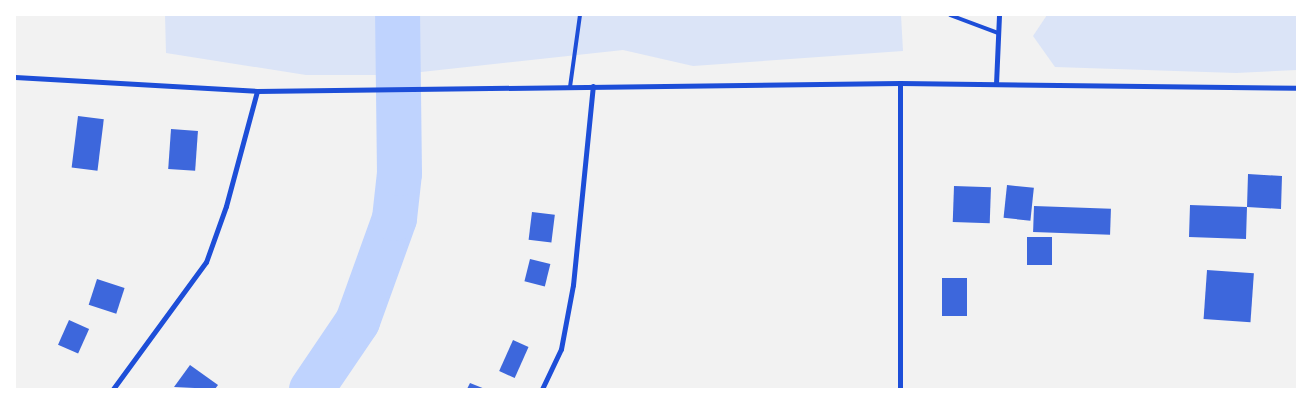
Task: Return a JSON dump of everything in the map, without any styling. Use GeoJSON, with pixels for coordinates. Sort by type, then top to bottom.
{"type":"FeatureCollection","features":[{"type":"Feature","properties":{"kind":"street"},"geometry":{"type":"LineString","coordinates":[[996,84],[999,15]]}},
{"type":"Feature","properties":{"kind":"street"},"geometry":{"type":"LineString","coordinates":[[15,77],[258,91],[900,83],[1297,88]]}},
{"type":"Feature","properties":{"kind":"street"},"geometry":{"type":"LineString","coordinates":[[900,83],[900,389]]}},
{"type":"Feature","properties":{"kind":"street"},"geometry":{"type":"LineString","coordinates":[[542,389],[561,349],[573,285],[593,86]]}},
{"type":"Feature","properties":{"kind":"street"},"geometry":{"type":"LineString","coordinates":[[113,389],[206,262],[226,206],[258,91]]}},
{"type":"Feature","properties":{"kind":"lane"},"geometry":{"type":"LineString","coordinates":[[570,87],[580,15]]}},
{"type":"Feature","properties":{"kind":"lane"},"geometry":{"type":"LineString","coordinates":[[950,15],[998,33]]}},
{"type":"Feature","properties":{"kind":"shaded area"},"geometry":{"type":"Polygon","coordinates":[[[165,15],[901,15],[903,51],[693,66],[623,50],[394,75],[306,75],[166,53],[165,15]]]}},
{"type":"Feature","properties":{"kind":"shaded area"},"geometry":{"type":"Polygon","coordinates":[[[1047,15],[1297,15],[1297,70],[1236,73],[1055,67],[1033,36],[1047,15]]]}},
{"type":"Feature","properties":{"kind":"building"},"geometry":{"type":"Polygon","coordinates":[[[78,116],[104,119],[97,171],[72,168],[78,116]]]}},
{"type":"Feature","properties":{"kind":"building"},"geometry":{"type":"Polygon","coordinates":[[[171,129],[198,131],[195,171],[168,169],[171,129]]]}},
{"type":"Feature","properties":{"kind":"building"},"geometry":{"type":"Polygon","coordinates":[[[1248,174],[1282,176],[1281,209],[1247,207],[1248,174]]]}},
{"type":"Feature","properties":{"kind":"building"},"geometry":{"type":"Polygon","coordinates":[[[1007,185],[1034,188],[1030,221],[1004,218],[1007,185]]]}},
{"type":"Feature","properties":{"kind":"building"},"geometry":{"type":"Polygon","coordinates":[[[954,186],[991,187],[990,223],[953,222],[954,186]]]}},
{"type":"Feature","properties":{"kind":"building"},"geometry":{"type":"Polygon","coordinates":[[[1190,205],[1247,207],[1246,239],[1189,237],[1190,205]]]}},
{"type":"Feature","properties":{"kind":"building"},"geometry":{"type":"Polygon","coordinates":[[[1034,206],[1111,209],[1110,235],[1033,232],[1034,206]]]}},
{"type":"Feature","properties":{"kind":"building"},"geometry":{"type":"Polygon","coordinates":[[[532,212],[555,215],[551,243],[529,240],[532,212]]]}},
{"type":"Feature","properties":{"kind":"building"},"geometry":{"type":"Polygon","coordinates":[[[1027,237],[1052,237],[1052,265],[1027,265],[1027,237]]]}},
{"type":"Feature","properties":{"kind":"building"},"geometry":{"type":"Polygon","coordinates":[[[530,259],[550,264],[545,286],[524,281],[530,259]]]}},
{"type":"Feature","properties":{"kind":"building"},"geometry":{"type":"Polygon","coordinates":[[[1207,270],[1254,273],[1250,322],[1204,319],[1207,270]]]}},
{"type":"Feature","properties":{"kind":"building"},"geometry":{"type":"Polygon","coordinates":[[[942,278],[967,278],[967,316],[942,316],[942,278]]]}},
{"type":"Feature","properties":{"kind":"building"},"geometry":{"type":"Polygon","coordinates":[[[97,279],[125,288],[116,314],[89,305],[97,279]]]}},
{"type":"Feature","properties":{"kind":"building"},"geometry":{"type":"Polygon","coordinates":[[[69,320],[89,329],[78,354],[58,345],[69,320]]]}},
{"type":"Feature","properties":{"kind":"building"},"geometry":{"type":"Polygon","coordinates":[[[513,340],[529,347],[515,378],[499,371],[513,340]]]}},
{"type":"Feature","properties":{"kind":"building"},"geometry":{"type":"Polygon","coordinates":[[[190,365],[218,385],[215,389],[174,387],[190,365]]]}},
{"type":"Feature","properties":{"kind":"building"},"geometry":{"type":"Polygon","coordinates":[[[470,383],[485,389],[467,389],[470,383]]]}},
{"type":"Feature","properties":{"kind":"waterway"},"geometry":{"type":"LineString","coordinates":[[311,389],[357,321],[394,218],[399,173],[397,15]]}}]}
